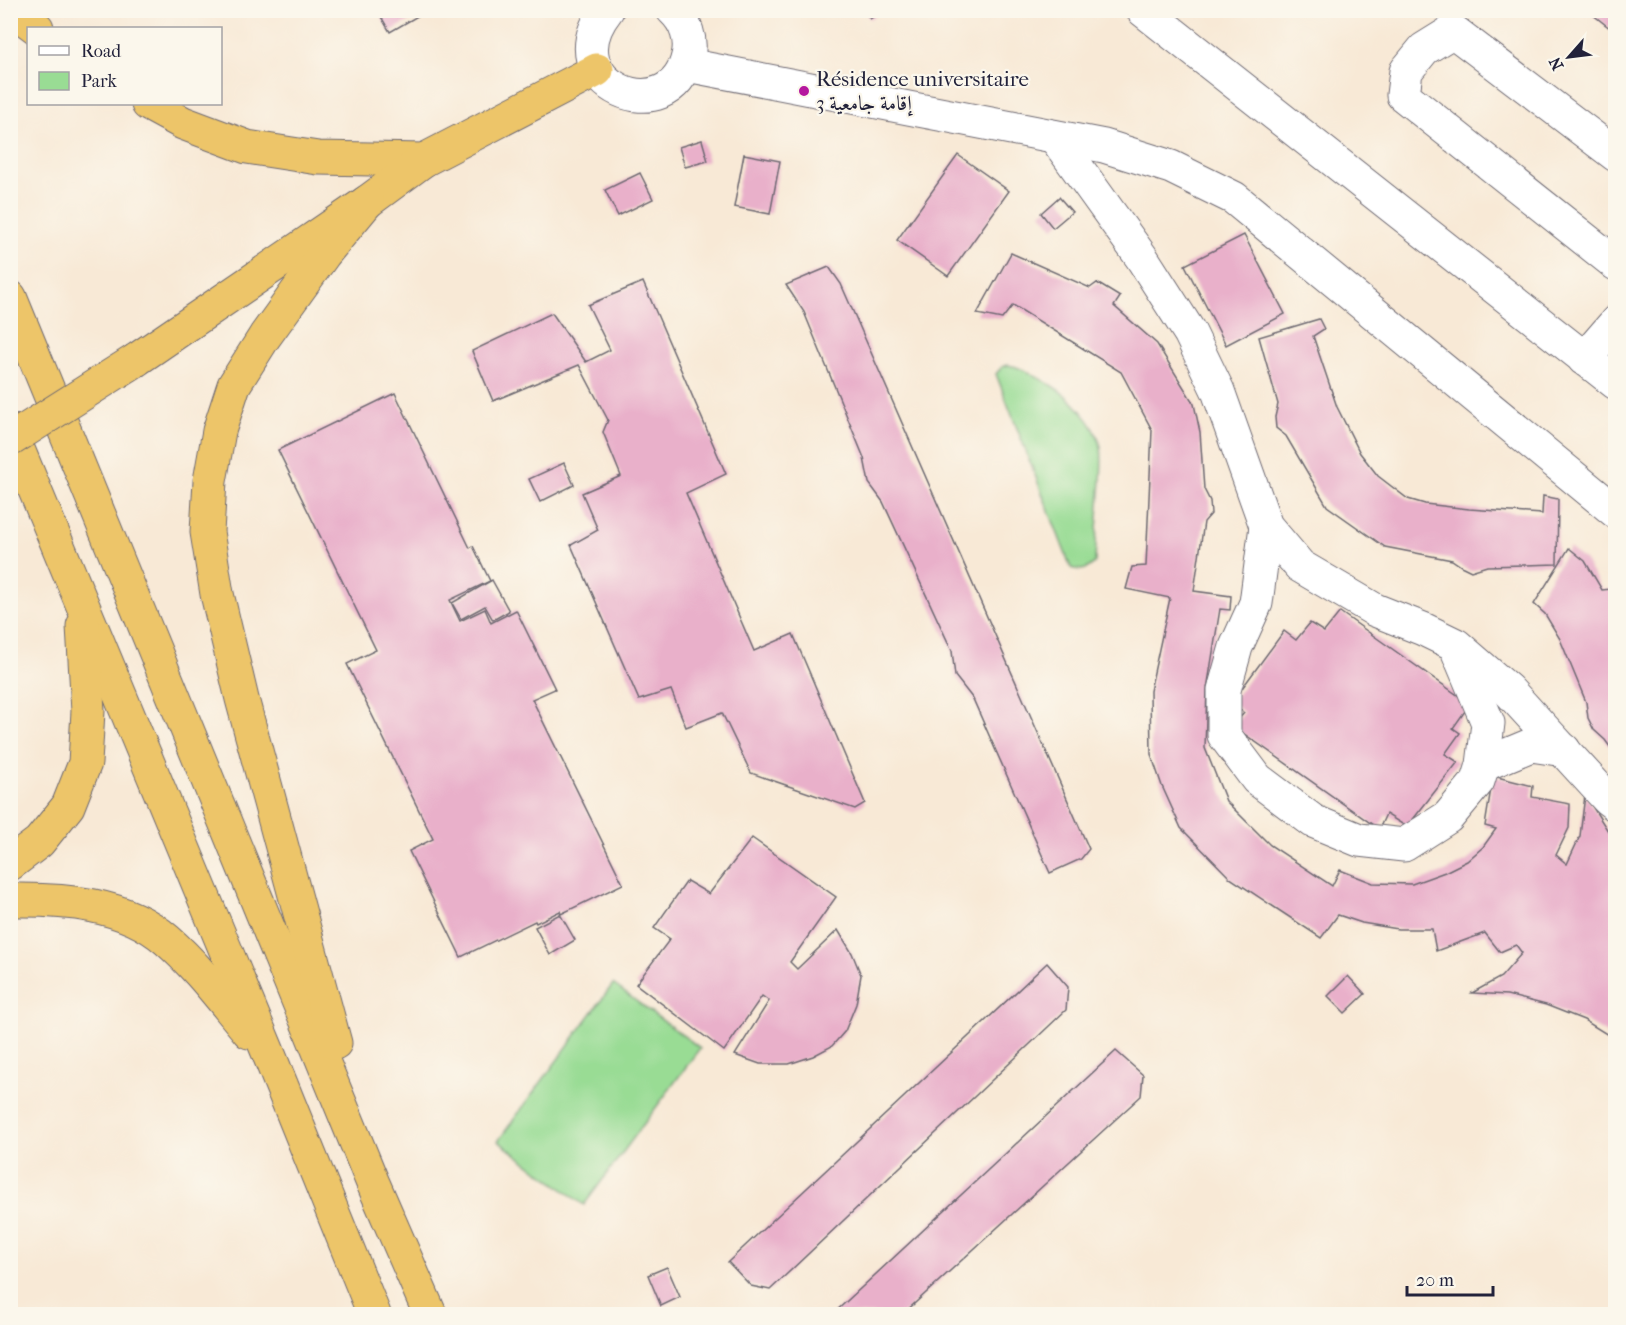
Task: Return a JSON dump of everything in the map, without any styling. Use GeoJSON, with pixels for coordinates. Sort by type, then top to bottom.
{"type":"FeatureCollection","features":[{"type":"Feature","properties":{"kind":"highway"},"geometry":{"type":"LineString","coordinates":[[12,10],[36,27]]}},
{"type":"Feature","properties":{"kind":"highway"},"geometry":{"type":"LineString","coordinates":[[10,440],[136,360],[367,202],[424,160],[597,70]]}},
{"type":"Feature","properties":{"kind":"highway"},"geometry":{"type":"LineString","coordinates":[[150,105],[183,123],[247,147],[318,158],[424,160]]}},
{"type":"Feature","properties":{"kind":"highway"},"geometry":{"type":"LineString","coordinates":[[367,202],[318,263],[265,336],[234,385],[219,431],[210,481],[207,532],[217,594],[242,699],[372,1181]]}},
{"type":"Feature","properties":{"kind":"highway"},"geometry":{"type":"LineString","coordinates":[[10,297],[372,1181],[430,1314]]}},
{"type":"Feature","properties":{"kind":"highway"},"geometry":{"type":"LineString","coordinates":[[10,430],[374,1314]]}},
{"type":"Feature","properties":{"kind":"highway"},"geometry":{"type":"LineString","coordinates":[[10,864],[39,842],[68,806],[85,763],[88,711],[82,601]]}},
{"type":"Feature","properties":{"kind":"highway"},"geometry":{"type":"LineString","coordinates":[[10,900],[59,901],[92,905],[142,923],[166,939],[183,955],[270,1058]]}},
{"type":"Feature","properties":{"kind":"lane"},"geometry":{"type":"LineString","coordinates":[[607,10],[597,23],[592,38],[592,54],[597,70],[607,83],[620,92],[635,96],[652,95],[667,89],[678,79],[687,65],[689,39],[680,12]]}},
{"type":"Feature","properties":{"kind":"lane"},"geometry":{"type":"LineString","coordinates":[[1143,10],[1616,383]]}},
{"type":"Feature","properties":{"kind":"lane"},"geometry":{"type":"LineString","coordinates":[[1616,155],[1454,31],[1424,50],[1406,71],[1403,95],[1616,264]]}},
{"type":"Feature","properties":{"kind":"lane"},"geometry":{"type":"LineString","coordinates":[[687,65],[1104,146],[1171,167],[1234,198],[1616,512]]}},
{"type":"Feature","properties":{"kind":"lane"},"geometry":{"type":"LineString","coordinates":[[1055,137],[1142,258],[1190,333],[1218,391],[1266,526],[1300,566],[1375,610],[1456,645],[1508,690],[1616,805]]}},
{"type":"Feature","properties":{"kind":"lane"},"geometry":{"type":"LineString","coordinates":[[1584,359],[1616,322]]}},
{"type":"Feature","properties":{"kind":"lane"},"geometry":{"type":"LineString","coordinates":[[1266,526],[1256,603],[1236,647],[1224,690],[1224,735],[1257,779],[1313,821],[1359,840],[1404,845],[1448,818],[1478,781],[1483,765],[1488,723],[1456,645]]}},
{"type":"Feature","properties":{"kind":"lane"},"geometry":{"type":"LineString","coordinates":[[1256,603],[1280,577],[1300,566]]}},
{"type":"Feature","properties":{"kind":"lane"},"geometry":{"type":"LineString","coordinates":[[1483,765],[1531,745],[1564,750]]}},
{"type":"Feature","properties":{"kind":"green space"},"geometry":{"type":"Polygon","coordinates":[[[1008,365],[1029,373],[1065,396],[1081,411],[1098,438],[1102,464],[1095,562],[1087,569],[1071,568],[996,374],[1002,367],[1008,365]]]}},
{"type":"Feature","properties":{"kind":"green space"},"geometry":{"type":"Polygon","coordinates":[[[613,984],[700,1048],[584,1205],[498,1141],[613,984]]]}},
{"type":"Feature","properties":{"kind":"building"},"geometry":{"type":"Polygon","coordinates":[[[377,10],[428,10],[390,32],[377,10]]]}},
{"type":"Feature","properties":{"kind":"building"},"geometry":{"type":"Polygon","coordinates":[[[864,10],[883,10],[870,19],[864,10]]]}},
{"type":"Feature","properties":{"kind":"building"},"geometry":{"type":"Polygon","coordinates":[[[1587,10],[1616,10],[1616,33],[1587,10]]]}},
{"type":"Feature","properties":{"kind":"building"},"geometry":{"type":"Polygon","coordinates":[[[702,140],[708,161],[685,167],[679,147],[702,140]]]}},
{"type":"Feature","properties":{"kind":"building"},"geometry":{"type":"Polygon","coordinates":[[[744,154],[780,161],[770,214],[734,207],[744,154]]]}},
{"type":"Feature","properties":{"kind":"building"},"geometry":{"type":"Polygon","coordinates":[[[958,155],[1009,191],[948,276],[897,240],[958,155]]]}},
{"type":"Feature","properties":{"kind":"building"},"geometry":{"type":"Polygon","coordinates":[[[640,173],[653,199],[618,216],[605,190],[640,173]]]}},
{"type":"Feature","properties":{"kind":"building"},"geometry":{"type":"Polygon","coordinates":[[[1059,197],[1072,212],[1053,228],[1041,213],[1059,197]]]}},
{"type":"Feature","properties":{"kind":"building"},"geometry":{"type":"Polygon","coordinates":[[[1244,235],[1285,314],[1226,345],[1185,265],[1244,235]]]}},
{"type":"Feature","properties":{"kind":"building"},"geometry":{"type":"Polygon","coordinates":[[[1011,253],[1090,288],[1097,283],[1120,297],[1114,306],[1157,344],[1194,404],[1200,432],[1204,489],[1210,501],[1211,514],[1204,522],[1194,591],[1231,596],[1230,610],[1220,609],[1207,689],[1205,748],[1226,801],[1270,845],[1332,886],[1340,870],[1373,883],[1412,884],[1467,861],[1483,847],[1496,829],[1485,826],[1493,776],[1533,786],[1532,797],[1570,804],[1569,828],[1556,855],[1567,864],[1580,836],[1585,795],[1608,831],[1616,838],[1616,1040],[1584,1020],[1546,1005],[1507,995],[1472,993],[1501,977],[1522,953],[1516,945],[1500,952],[1485,933],[1436,951],[1432,929],[1398,929],[1362,923],[1338,915],[1321,938],[1230,878],[1181,828],[1162,786],[1151,754],[1150,691],[1170,598],[1126,589],[1132,567],[1146,566],[1152,430],[1121,372],[1013,305],[1002,319],[977,314],[1011,253]]]}},
{"type":"Feature","properties":{"kind":"building"},"geometry":{"type":"Polygon","coordinates":[[[829,267],[841,284],[1089,849],[1081,859],[1050,873],[973,699],[955,676],[952,651],[883,502],[869,483],[864,458],[804,312],[786,285],[829,267]]]}},
{"type":"Feature","properties":{"kind":"building"},"geometry":{"type":"Polygon","coordinates":[[[643,282],[726,474],[686,493],[754,651],[793,634],[865,803],[855,809],[751,773],[722,713],[686,727],[671,690],[639,700],[571,545],[598,530],[582,493],[621,476],[603,432],[608,420],[579,365],[493,401],[472,351],[552,313],[586,362],[610,350],[588,305],[643,282]]]}},
{"type":"Feature","properties":{"kind":"building"},"geometry":{"type":"Polygon","coordinates":[[[1319,319],[1324,329],[1313,336],[1337,407],[1360,453],[1378,476],[1408,499],[1425,504],[1542,514],[1543,496],[1558,499],[1557,564],[1487,566],[1471,571],[1452,560],[1385,547],[1327,506],[1286,436],[1276,428],[1275,417],[1278,404],[1259,337],[1319,319]]]}},
{"type":"Feature","properties":{"kind":"building"},"geometry":{"type":"Polygon","coordinates":[[[395,393],[470,548],[473,546],[490,581],[450,600],[460,621],[485,609],[491,623],[516,610],[555,689],[532,699],[623,884],[561,914],[560,911],[536,923],[535,921],[461,957],[409,851],[433,839],[347,664],[376,650],[278,450],[395,393]]]}},
{"type":"Feature","properties":{"kind":"building"},"geometry":{"type":"Polygon","coordinates":[[[564,463],[574,485],[540,502],[529,479],[564,463]]]}},
{"type":"Feature","properties":{"kind":"building"},"geometry":{"type":"Polygon","coordinates":[[[1569,548],[1585,561],[1602,590],[1611,589],[1616,599],[1616,755],[1594,730],[1588,718],[1586,702],[1560,639],[1545,614],[1534,604],[1569,548]]]}},
{"type":"Feature","properties":{"kind":"building"},"geometry":{"type":"Polygon","coordinates":[[[492,580],[509,611],[493,620],[485,606],[461,619],[452,603],[492,580]]]}},
{"type":"Feature","properties":{"kind":"building"},"geometry":{"type":"Polygon","coordinates":[[[1340,612],[1470,704],[1453,728],[1460,733],[1445,754],[1458,762],[1407,827],[1386,814],[1379,829],[1233,726],[1244,713],[1232,702],[1284,631],[1296,640],[1310,623],[1324,632],[1340,612]]]}},
{"type":"Feature","properties":{"kind":"building"},"geometry":{"type":"Polygon","coordinates":[[[752,838],[836,897],[790,962],[797,969],[838,930],[852,953],[861,975],[856,1004],[845,1031],[832,1046],[813,1056],[789,1064],[760,1064],[735,1055],[769,1001],[762,996],[724,1051],[636,984],[670,939],[654,928],[687,881],[709,894],[752,838]]]}},
{"type":"Feature","properties":{"kind":"building"},"geometry":{"type":"Polygon","coordinates":[[[560,914],[575,940],[550,955],[535,927],[560,914]]]}},
{"type":"Feature","properties":{"kind":"building"},"geometry":{"type":"Polygon","coordinates":[[[1047,963],[1068,987],[1066,1010],[770,1290],[751,1286],[728,1262],[1047,963]]]}},
{"type":"Feature","properties":{"kind":"building"},"geometry":{"type":"Polygon","coordinates":[[[1348,976],[1365,994],[1345,1013],[1328,996],[1348,976]]]}},
{"type":"Feature","properties":{"kind":"building"},"geometry":{"type":"Polygon","coordinates":[[[1116,1051],[1143,1075],[1141,1096],[903,1314],[833,1314],[1116,1051]]]}},
{"type":"Feature","properties":{"kind":"building"},"geometry":{"type":"Polygon","coordinates":[[[667,1267],[680,1297],[661,1306],[648,1275],[667,1267]]]}},
{"type":"Feature","properties":{"kind":"place","name":"Résidence universitaire إقامة جامعية 3"},"geometry":{"type":"Point","coordinates":[804,91]}}]}
